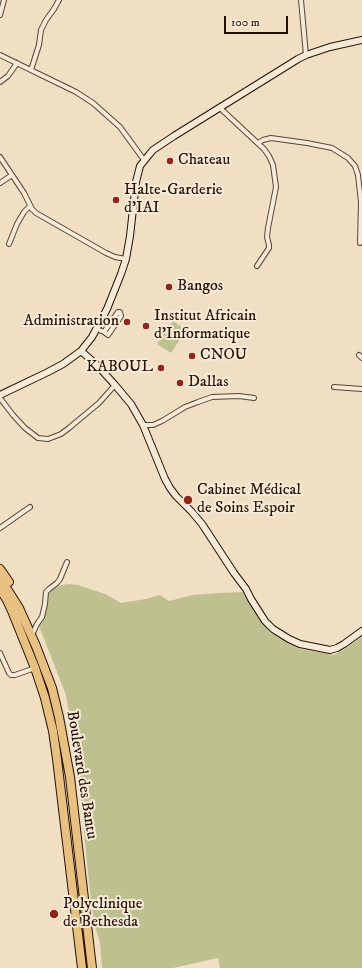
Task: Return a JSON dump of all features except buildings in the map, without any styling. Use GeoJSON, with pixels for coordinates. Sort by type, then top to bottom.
{"type":"FeatureCollection","features":[{"type":"Feature","properties":{"kind":"highway"},"geometry":{"type":"LineString","coordinates":[[0,569],[15,593],[26,615],[32,635]]}},
{"type":"Feature","properties":{"kind":"highway"},"geometry":{"type":"LineString","coordinates":[[0,578],[6,597]]}},
{"type":"Feature","properties":{"kind":"highway"},"geometry":{"type":"LineString","coordinates":[[0,589],[6,597]]}},
{"type":"Feature","properties":{"kind":"highway","name":"Boulevard des Bantu"},"geometry":{"type":"LineString","coordinates":[[6,597],[19,608],[32,635],[52,688],[59,717],[70,777],[92,968]]}},
{"type":"Feature","properties":{"kind":"highway","name":"Boulevard des Bantu"},"geometry":{"type":"LineString","coordinates":[[6,597],[35,668],[45,698],[57,759],[82,968]]}},
{"type":"Feature","properties":{"kind":"street"},"geometry":{"type":"LineString","coordinates":[[0,15],[4,0]]}},
{"type":"Feature","properties":{"kind":"street"},"geometry":{"type":"LineString","coordinates":[[31,70],[39,45],[41,30],[59,0]]}},
{"type":"Feature","properties":{"kind":"street"},"geometry":{"type":"LineString","coordinates":[[301,0],[306,55]]}},
{"type":"Feature","properties":{"kind":"street"},"geometry":{"type":"LineString","coordinates":[[115,385],[99,403],[69,428],[61,434],[48,439],[38,438],[25,428],[13,415],[0,396],[63,364],[86,346],[97,329],[113,295],[126,259],[136,182],[140,166],[154,150],[306,55],[330,47],[362,40]]}},
{"type":"Feature","properties":{"kind":"street"},"geometry":{"type":"LineString","coordinates":[[0,55],[76,92],[93,103],[120,127],[144,160]]}},
{"type":"Feature","properties":{"kind":"street"},"geometry":{"type":"LineString","coordinates":[[0,82],[11,73],[17,64]]}},
{"type":"Feature","properties":{"kind":"street"},"geometry":{"type":"LineString","coordinates":[[220,108],[258,143],[269,156],[273,165],[276,187],[268,228],[267,237],[269,248],[257,266]]}},
{"type":"Feature","properties":{"kind":"street"},"geometry":{"type":"LineString","coordinates":[[258,143],[271,138],[307,143],[332,148],[348,158],[358,175],[361,202],[360,243]]}},
{"type":"Feature","properties":{"kind":"street"},"geometry":{"type":"LineString","coordinates":[[0,157],[24,192],[30,206],[36,213],[111,255],[126,259]]}},
{"type":"Feature","properties":{"kind":"street"},"geometry":{"type":"LineString","coordinates":[[0,183],[12,175]]}},
{"type":"Feature","properties":{"kind":"street"},"geometry":{"type":"LineString","coordinates":[[9,244],[17,224],[24,212],[30,206]]}},
{"type":"Feature","properties":{"kind":"street"},"geometry":{"type":"LineString","coordinates":[[97,329],[108,335],[121,316],[120,312],[118,312],[104,332]]}},
{"type":"Feature","properties":{"kind":"street"},"geometry":{"type":"LineString","coordinates":[[81,351],[115,385],[131,404],[143,425],[170,488],[202,524],[246,589],[265,621],[273,629],[300,644],[330,650],[344,644],[362,631]]}},
{"type":"Feature","properties":{"kind":"street"},"geometry":{"type":"LineString","coordinates":[[334,387],[362,389]]}},
{"type":"Feature","properties":{"kind":"street"},"geometry":{"type":"LineString","coordinates":[[143,425],[153,425],[185,407],[212,397],[239,396],[254,398]]}},
{"type":"Feature","properties":{"kind":"street"},"geometry":{"type":"LineString","coordinates":[[0,528],[30,507]]}},
{"type":"Feature","properties":{"kind":"street"},"geometry":{"type":"LineString","coordinates":[[32,635],[42,617],[46,592],[60,580],[67,562]]}},
{"type":"Feature","properties":{"kind":"street"},"geometry":{"type":"LineString","coordinates":[[0,653],[9,673],[12,675],[35,668]]}},
{"type":"Feature","properties":{"kind":"green space"},"geometry":{"type":"Polygon","coordinates":[[[173,321],[186,330],[171,353],[157,344],[173,321]]]}},
{"type":"Feature","properties":{"kind":"green space"},"geometry":{"type":"Polygon","coordinates":[[[62,585],[78,585],[105,594],[121,603],[160,595],[169,601],[193,595],[243,592],[270,633],[301,649],[334,655],[362,637],[362,968],[220,968],[218,958],[173,968],[102,968],[100,943],[94,923],[89,883],[78,768],[66,695],[39,626],[43,620],[46,609],[48,592],[62,585]]]}},
{"type":"Feature","properties":{"kind":"place","name":"Chateau"},"geometry":{"type":"Point","coordinates":[170,161]}},
{"type":"Feature","properties":{"kind":"place","name":"Halte-Garderie d'IAI"},"geometry":{"type":"Point","coordinates":[116,200]}},
{"type":"Feature","properties":{"kind":"place","name":"Bangos"},"geometry":{"type":"Point","coordinates":[169,287]}},
{"type":"Feature","properties":{"kind":"place","name":"Administration"},"geometry":{"type":"Point","coordinates":[127,322]}},
{"type":"Feature","properties":{"kind":"place","name":"Institut Africain d'Informatique"},"geometry":{"type":"Point","coordinates":[146,326]}},
{"type":"Feature","properties":{"kind":"place","name":"CNOU"},"geometry":{"type":"Point","coordinates":[192,356]}},
{"type":"Feature","properties":{"kind":"place","name":"KABOUL"},"geometry":{"type":"Point","coordinates":[161,368]}},
{"type":"Feature","properties":{"kind":"place","name":"Dallas"},"geometry":{"type":"Point","coordinates":[180,383]}},
{"type":"Feature","properties":{"kind":"place","name":"Cabinet Médical de Soins Espoir"},"geometry":{"type":"Point","coordinates":[188,500]}},
{"type":"Feature","properties":{"kind":"place","name":"Polyclinique de Bethesda"},"geometry":{"type":"Point","coordinates":[54,914]}}]}
